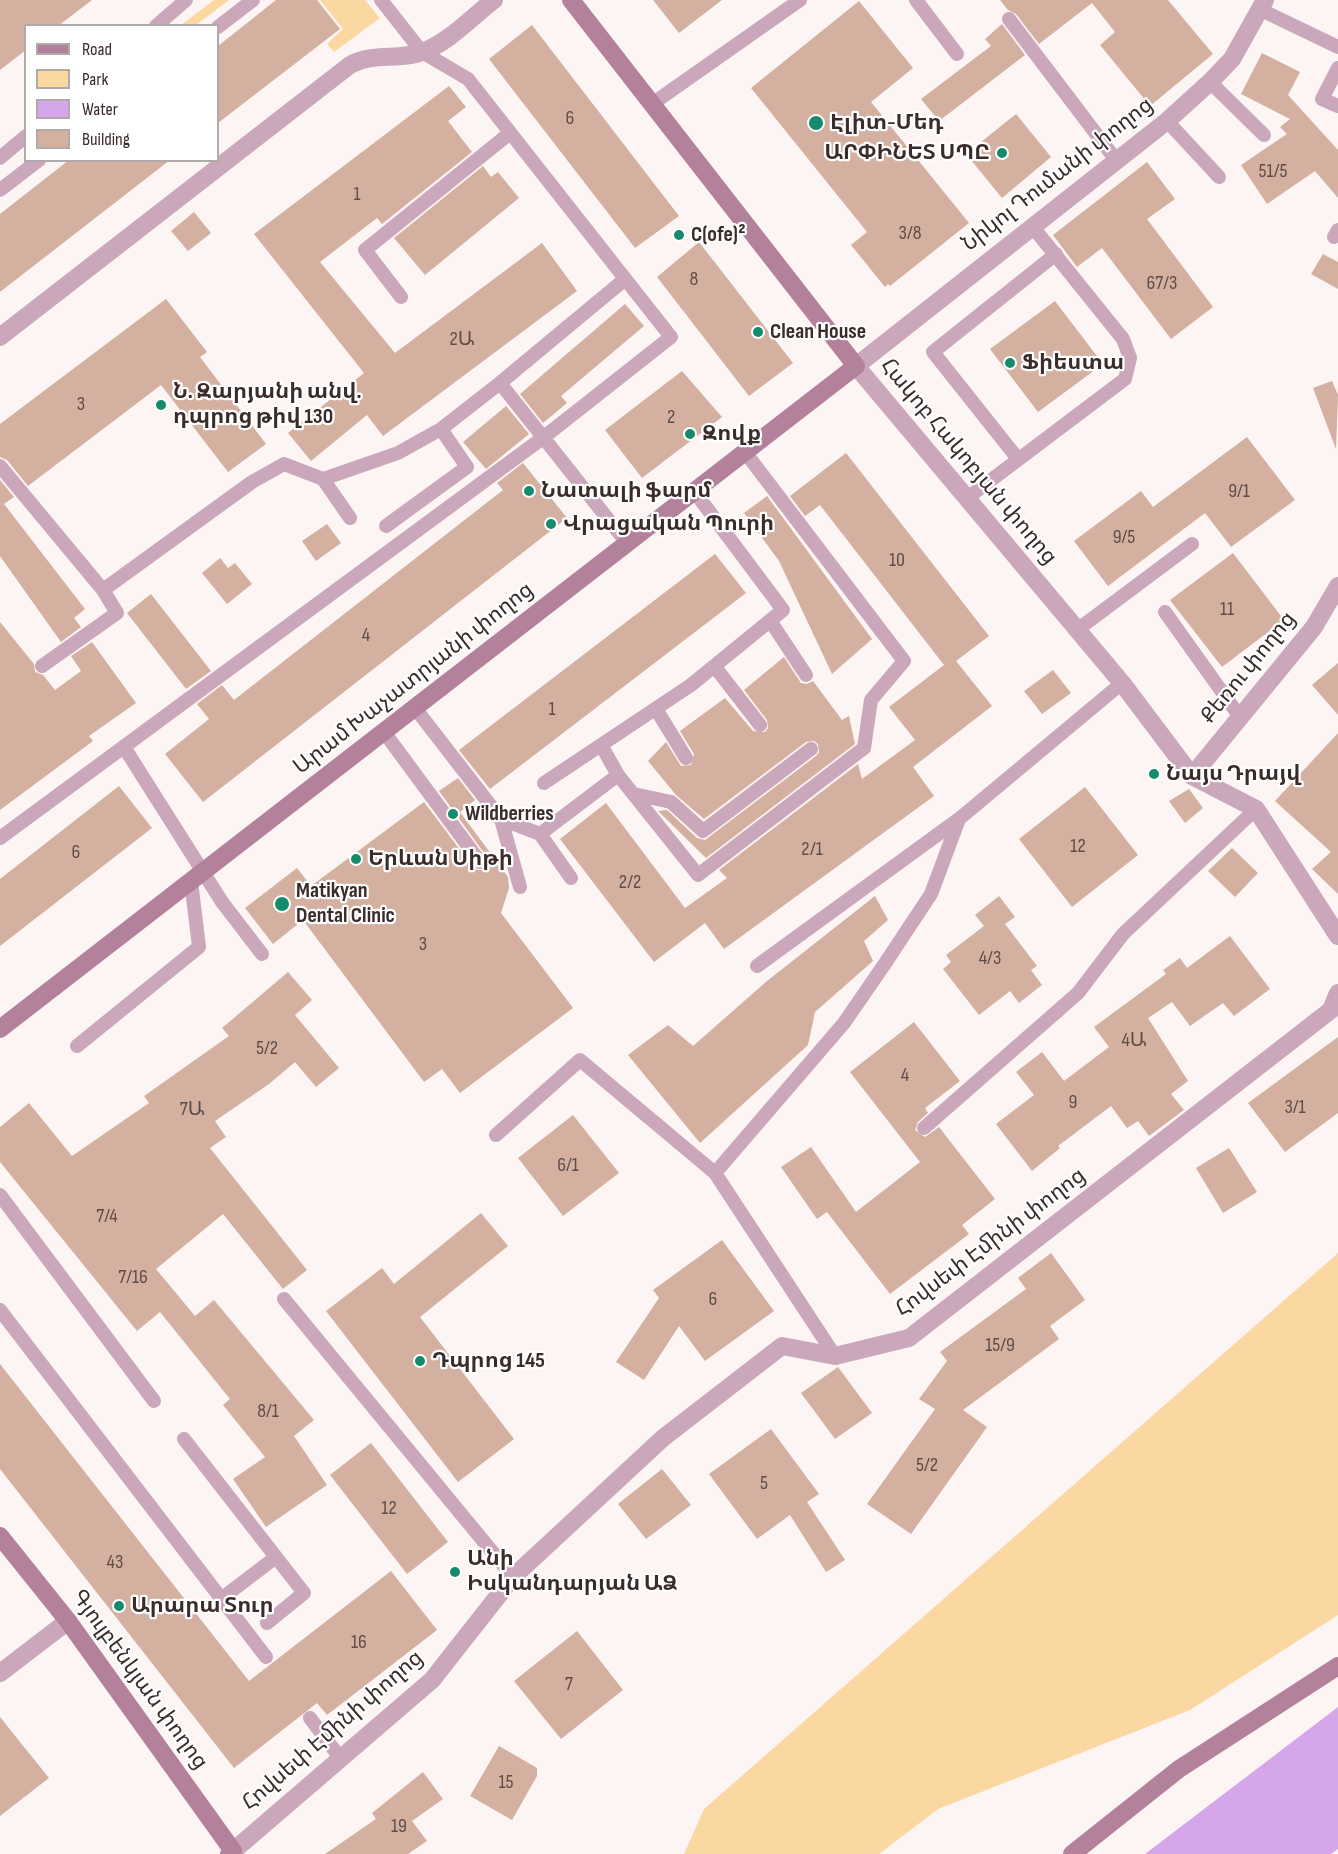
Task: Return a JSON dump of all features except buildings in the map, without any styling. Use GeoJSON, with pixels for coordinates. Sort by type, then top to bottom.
{"type":"FeatureCollection","features":[{"type":"Feature","properties":{"kind":"street"},"geometry":{"type":"LineString","coordinates":[[0,337],[350,65],[370,57],[401,56],[422,52],[440,43],[494,0]]}},
{"type":"Feature","properties":{"kind":"street","name":"Հակոբ Հակոբյան փողոց"},"geometry":{"type":"LineString","coordinates":[[571,0],[856,366],[1122,683],[1192,776],[1256,809],[1338,936]]}},
{"type":"Feature","properties":{"kind":"street","name":"Նիկոլ Դումանի փողոց"},"geometry":{"type":"LineString","coordinates":[[856,366],[1167,122],[1232,59],[1262,5]]}},
{"type":"Feature","properties":{"kind":"street","name":"Արամ Խաչատրյանի փողոց"},"geometry":{"type":"LineString","coordinates":[[0,1029],[856,366]]}},
{"type":"Feature","properties":{"kind":"street","name":"Քեռու փողոց"},"geometry":{"type":"LineString","coordinates":[[1192,776],[1314,627],[1338,586]]}},
{"type":"Feature","properties":{"kind":"street","name":"Հովսեփ Էմինի փողոց"},"geometry":{"type":"LineString","coordinates":[[232,1853],[432,1680],[513,1577],[663,1438],[782,1346],[835,1356],[909,1338],[1331,1010],[1338,993]]}},
{"type":"Feature","properties":{"kind":"street","name":"Գյուլբենկյան փողոց"},"geometry":{"type":"LineString","coordinates":[[0,1536],[68,1621],[232,1853]]}},
{"type":"Feature","properties":{"kind":"street"},"geometry":{"type":"LineString","coordinates":[[0,1673],[68,1621]]}},
{"type":"Feature","properties":{"kind":"street"},"geometry":{"type":"LineString","coordinates":[[1072,1854],[1179,1769],[1338,1666]]}},
{"type":"Feature","properties":{"kind":"lane"},"geometry":{"type":"LineString","coordinates":[[158,24],[186,0]]}},
{"type":"Feature","properties":{"kind":"lane"},"geometry":{"type":"LineString","coordinates":[[219,26],[253,0]]}},
{"type":"Feature","properties":{"kind":"lane"},"geometry":{"type":"LineString","coordinates":[[0,838],[544,437],[671,337],[468,79],[422,52],[381,0]]}},
{"type":"Feature","properties":{"kind":"lane"},"geometry":{"type":"LineString","coordinates":[[652,104],[800,0]]}},
{"type":"Feature","properties":{"kind":"lane"},"geometry":{"type":"LineString","coordinates":[[916,0],[957,54]]}},
{"type":"Feature","properties":{"kind":"lane"},"geometry":{"type":"LineString","coordinates":[[1262,5],[1338,47]]}},
{"type":"Feature","properties":{"kind":"lane"},"geometry":{"type":"LineString","coordinates":[[1009,19],[1116,160]]}},
{"type":"Feature","properties":{"kind":"lane"},"geometry":{"type":"LineString","coordinates":[[1338,68],[1322,99],[1338,106]]}},
{"type":"Feature","properties":{"kind":"lane"},"geometry":{"type":"LineString","coordinates":[[1210,82],[1264,135]]}},
{"type":"Feature","properties":{"kind":"lane"},"geometry":{"type":"LineString","coordinates":[[1167,122],[1219,177]]}},
{"type":"Feature","properties":{"kind":"lane"},"geometry":{"type":"LineString","coordinates":[[401,297],[364,250],[510,133]]}},
{"type":"Feature","properties":{"kind":"lane"},"geometry":{"type":"LineString","coordinates":[[0,158],[24,138]]}},
{"type":"Feature","properties":{"kind":"lane"},"geometry":{"type":"LineString","coordinates":[[0,189],[36,162]]}},
{"type":"Feature","properties":{"kind":"lane"},"geometry":{"type":"LineString","coordinates":[[966,499],[1125,379],[1131,358],[1123,339],[1032,226]]}},
{"type":"Feature","properties":{"kind":"lane"},"geometry":{"type":"LineString","coordinates":[[1018,459],[933,352],[1056,254]]}},
{"type":"Feature","properties":{"kind":"lane"},"geometry":{"type":"LineString","coordinates":[[323,479],[398,453],[441,429],[624,280]]}},
{"type":"Feature","properties":{"kind":"lane"},"geometry":{"type":"LineString","coordinates":[[500,383],[627,543]]}},
{"type":"Feature","properties":{"kind":"lane"},"geometry":{"type":"LineString","coordinates":[[386,526],[467,467],[441,429]]}},
{"type":"Feature","properties":{"kind":"lane"},"geometry":{"type":"LineString","coordinates":[[601,745],[618,775],[698,875],[864,748],[871,700],[904,661],[745,452]]}},
{"type":"Feature","properties":{"kind":"lane"},"geometry":{"type":"LineString","coordinates":[[103,590],[252,482],[284,464],[323,479],[350,518]]}},
{"type":"Feature","properties":{"kind":"lane"},"geometry":{"type":"LineString","coordinates":[[0,466],[103,590],[117,613],[42,666]]}},
{"type":"Feature","properties":{"kind":"lane"},"geometry":{"type":"LineString","coordinates":[[544,783],[715,667],[783,610],[694,492]]}},
{"type":"Feature","properties":{"kind":"lane"},"geometry":{"type":"LineString","coordinates":[[1077,630],[1192,544]]}},
{"type":"Feature","properties":{"kind":"lane"},"geometry":{"type":"LineString","coordinates":[[1164,612],[1240,717]]}},
{"type":"Feature","properties":{"kind":"lane"},"geometry":{"type":"LineString","coordinates":[[771,622],[806,675]]}},
{"type":"Feature","properties":{"kind":"lane"},"geometry":{"type":"LineString","coordinates":[[715,667],[760,725]]}},
{"type":"Feature","properties":{"kind":"lane"},"geometry":{"type":"LineString","coordinates":[[757,966],[959,819],[1122,683]]}},
{"type":"Feature","properties":{"kind":"lane"},"geometry":{"type":"LineString","coordinates":[[415,708],[501,819],[520,887]]}},
{"type":"Feature","properties":{"kind":"lane"},"geometry":{"type":"LineString","coordinates":[[656,709],[686,758]]}},
{"type":"Feature","properties":{"kind":"lane"},"geometry":{"type":"LineString","coordinates":[[384,732],[480,862]]}},
{"type":"Feature","properties":{"kind":"lane"},"geometry":{"type":"LineString","coordinates":[[124,747],[197,877],[262,954]]}},
{"type":"Feature","properties":{"kind":"lane"},"geometry":{"type":"LineString","coordinates":[[634,794],[671,802],[703,831],[811,749]]}},
{"type":"Feature","properties":{"kind":"lane"},"geometry":{"type":"LineString","coordinates":[[540,834],[618,775]]}},
{"type":"Feature","properties":{"kind":"lane"},"geometry":{"type":"LineString","coordinates":[[924,1128],[1078,993],[1124,934],[1256,809]]}},
{"type":"Feature","properties":{"kind":"lane"},"geometry":{"type":"LineString","coordinates":[[501,819],[540,834],[571,878]]}},
{"type":"Feature","properties":{"kind":"lane"},"geometry":{"type":"LineString","coordinates":[[715,1173],[844,1023],[931,894],[959,819]]}},
{"type":"Feature","properties":{"kind":"lane"},"geometry":{"type":"LineString","coordinates":[[76,1047],[199,947],[197,877]]}},
{"type":"Feature","properties":{"kind":"lane"},"geometry":{"type":"LineString","coordinates":[[496,1135],[580,1060],[715,1173],[835,1356]]}},
{"type":"Feature","properties":{"kind":"lane"},"geometry":{"type":"LineString","coordinates":[[0,1195],[5,1211],[154,1401]]}},
{"type":"Feature","properties":{"kind":"lane"},"geometry":{"type":"LineString","coordinates":[[284,1299],[513,1577]]}},
{"type":"Feature","properties":{"kind":"lane"},"geometry":{"type":"LineString","coordinates":[[0,1310],[266,1657]]}},
{"type":"Feature","properties":{"kind":"lane"},"geometry":{"type":"LineString","coordinates":[[184,1438],[304,1593],[267,1623]]}},
{"type":"Feature","properties":{"kind":"lane"},"geometry":{"type":"LineString","coordinates":[[221,1599],[276,1557]]}},
{"type":"Feature","properties":{"kind":"lane"},"geometry":{"type":"LineString","coordinates":[[310,1718],[341,1759]]}},
{"type":"Feature","properties":{"kind":"green space"},"geometry":{"type":"Polygon","coordinates":[[[214,0],[229,0],[197,24],[182,24],[214,0]]]}},
{"type":"Feature","properties":{"kind":"green space"},"geometry":{"type":"Polygon","coordinates":[[[320,0],[365,0],[380,18],[334,52],[327,44],[343,29],[320,0]]]}},
{"type":"Feature","properties":{"kind":"green space"},"geometry":{"type":"Polygon","coordinates":[[[1338,1253],[1338,1615],[1190,1710],[938,1809],[879,1854],[684,1854],[704,1809],[1338,1253]]]}},
{"type":"Feature","properties":{"kind":"water"},"geometry":{"type":"Polygon","coordinates":[[[1338,1707],[1338,1849],[1331,1854],[1145,1854],[1338,1707]]]}},
{"type":"Feature","properties":{"kind":"place","name":"Էլիտ-Մեդ"},"geometry":{"type":"Point","coordinates":[816,123]}},
{"type":"Feature","properties":{"kind":"place","name":"ԱՐՓԻՆԵՏ ՍՊԸ"},"geometry":{"type":"Point","coordinates":[1002,153]}},
{"type":"Feature","properties":{"kind":"place","name":"C(ofe)²"},"geometry":{"type":"Point","coordinates":[679,235]}},
{"type":"Feature","properties":{"kind":"place","name":"Clean House"},"geometry":{"type":"Point","coordinates":[758,332]}},
{"type":"Feature","properties":{"kind":"place","name":"Ֆիեստա"},"geometry":{"type":"Point","coordinates":[1010,363]}},
{"type":"Feature","properties":{"kind":"place","name":"Ն. Զարյանի անվ. դպրոց թիվ 130"},"geometry":{"type":"Point","coordinates":[161,405]}},
{"type":"Feature","properties":{"kind":"place","name":"Զովք"},"geometry":{"type":"Point","coordinates":[690,434]}},
{"type":"Feature","properties":{"kind":"place","name":"Նատալի ֆարմ"},"geometry":{"type":"Point","coordinates":[529,491]}},
{"type":"Feature","properties":{"kind":"place","name":"Վրացական Պուրի"},"geometry":{"type":"Point","coordinates":[551,524]}},
{"type":"Feature","properties":{"kind":"place","name":"Նայս Դրայվ"},"geometry":{"type":"Point","coordinates":[1154,774]}},
{"type":"Feature","properties":{"kind":"place","name":"Wildberries"},"geometry":{"type":"Point","coordinates":[453,814]}},
{"type":"Feature","properties":{"kind":"place","name":"Երևան Սիթի"},"geometry":{"type":"Point","coordinates":[356,859]}},
{"type":"Feature","properties":{"kind":"place","name":"Matikyan Dental Clinic"},"geometry":{"type":"Point","coordinates":[282,904]}},
{"type":"Feature","properties":{"kind":"place","name":"Դպրոց 145"},"geometry":{"type":"Point","coordinates":[420,1361]}},
{"type":"Feature","properties":{"kind":"place","name":"Անի Իսկանդարյան ԱՁ"},"geometry":{"type":"Point","coordinates":[455,1572]}},
{"type":"Feature","properties":{"kind":"place","name":"Արարա Տուր"},"geometry":{"type":"Point","coordinates":[119,1606]}}]}
